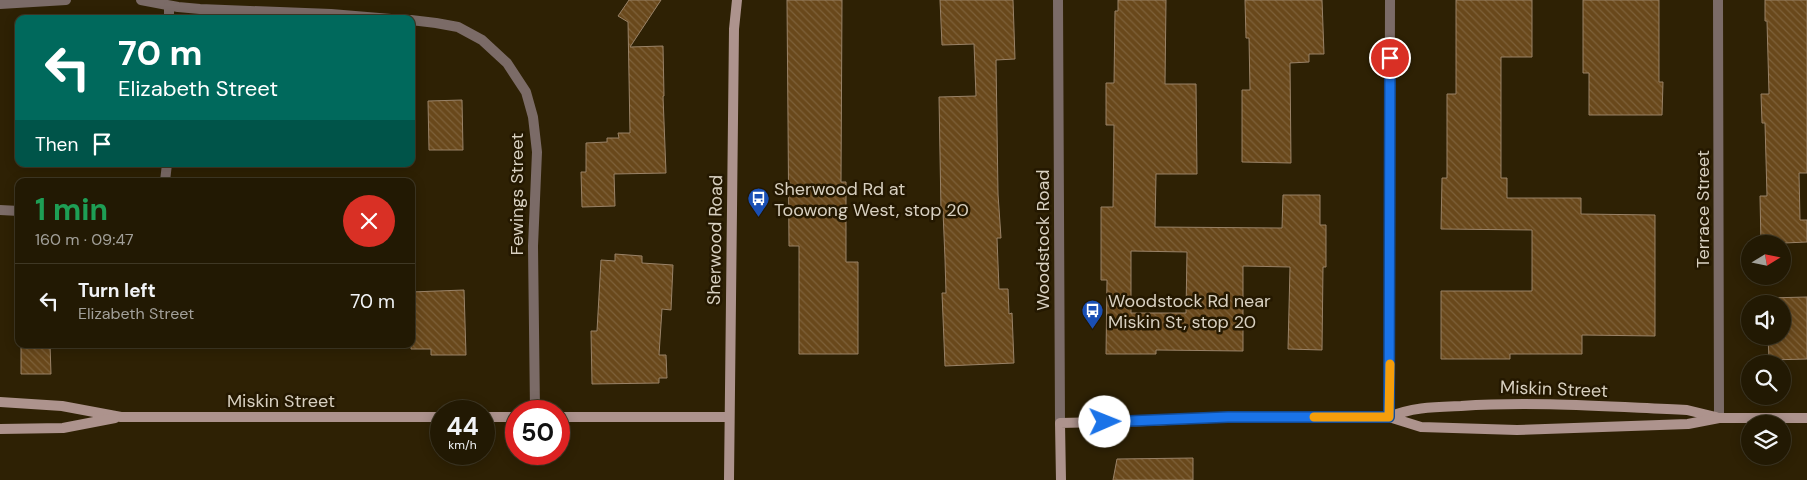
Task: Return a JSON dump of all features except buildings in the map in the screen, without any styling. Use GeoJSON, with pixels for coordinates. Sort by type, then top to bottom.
{"type":"FeatureCollection","features":[{"type":"Feature","properties":{"kind":"street"},"geometry":{"type":"LineString","coordinates":[[0,4],[66,0]]}},
{"type":"Feature","properties":{"kind":"street"},"geometry":{"type":"LineString","coordinates":[[141,0],[169,6],[200,9],[344,15]]}},
{"type":"Feature","properties":{"kind":"street","name":"Sherwood Road"},"geometry":{"type":"LineString","coordinates":[[729,480],[734,28],[737,0]]}},
{"type":"Feature","properties":{"kind":"street","name":"Woodstock Road"},"geometry":{"type":"LineString","coordinates":[[1058,0],[1061,480]]}},
{"type":"Feature","properties":{"kind":"street"},"geometry":{"type":"LineString","coordinates":[[1389,417],[1390,0]]}},
{"type":"Feature","properties":{"kind":"street","name":"Terrace Street"},"geometry":{"type":"LineString","coordinates":[[1718,0],[1719,418]]}},
{"type":"Feature","properties":{"kind":"street"},"geometry":{"type":"LineString","coordinates":[[169,6],[169,15]]}},
{"type":"Feature","properties":{"kind":"street","name":"Fewings Street"},"geometry":{"type":"LineString","coordinates":[[415,20],[436,22],[458,27],[482,40],[507,63],[526,92],[533,117],[537,152],[533,246],[534,400]]}},
{"type":"Feature","properties":{"kind":"street"},"geometry":{"type":"LineString","coordinates":[[0,210],[15,211]]}},
{"type":"Feature","properties":{"kind":"street","name":"Miskin Street"},"geometry":{"type":"LineString","coordinates":[[0,402],[62,406],[121,417],[430,417]]}},
{"type":"Feature","properties":{"kind":"street","name":"Miskin Street"},"geometry":{"type":"LineString","coordinates":[[1389,417],[1403,411],[1420,408],[1494,404],[1687,410],[1719,418]]}},
{"type":"Feature","properties":{"kind":"street","name":"Miskin Street"},"geometry":{"type":"LineString","coordinates":[[0,429],[63,428],[121,417]]}},
{"type":"Feature","properties":{"kind":"street"},"geometry":{"type":"LineString","coordinates":[[570,417],[729,417]]}},
{"type":"Feature","properties":{"kind":"street","name":"Miskin Street"},"geometry":{"type":"LineString","coordinates":[[1060,423],[1228,417],[1389,417],[1421,427],[1517,430],[1688,424],[1719,418],[1807,418]]}},
{"type":"Feature","properties":{"kind":"slow traffic"},"geometry":{"type":"LineString","coordinates":[[1314,417],[1389,417],[1390,364]]}},
{"type":"Feature","properties":{"kind":"place","name":"Sherwood Rd at Toowong West, stop 20"},"geometry":{"type":"Point","coordinates":[758,218]}},
{"type":"Feature","properties":{"kind":"place","name":"Woodstock Rd near Miskin St, stop 20"},"geometry":{"type":"Point","coordinates":[1092,330]}},
{"type":"Feature","properties":{"kind":"route"},"geometry":{"type":"LineString","coordinates":[[1105,422],[1228,417],[1389,417],[1390,58]]}}]}
